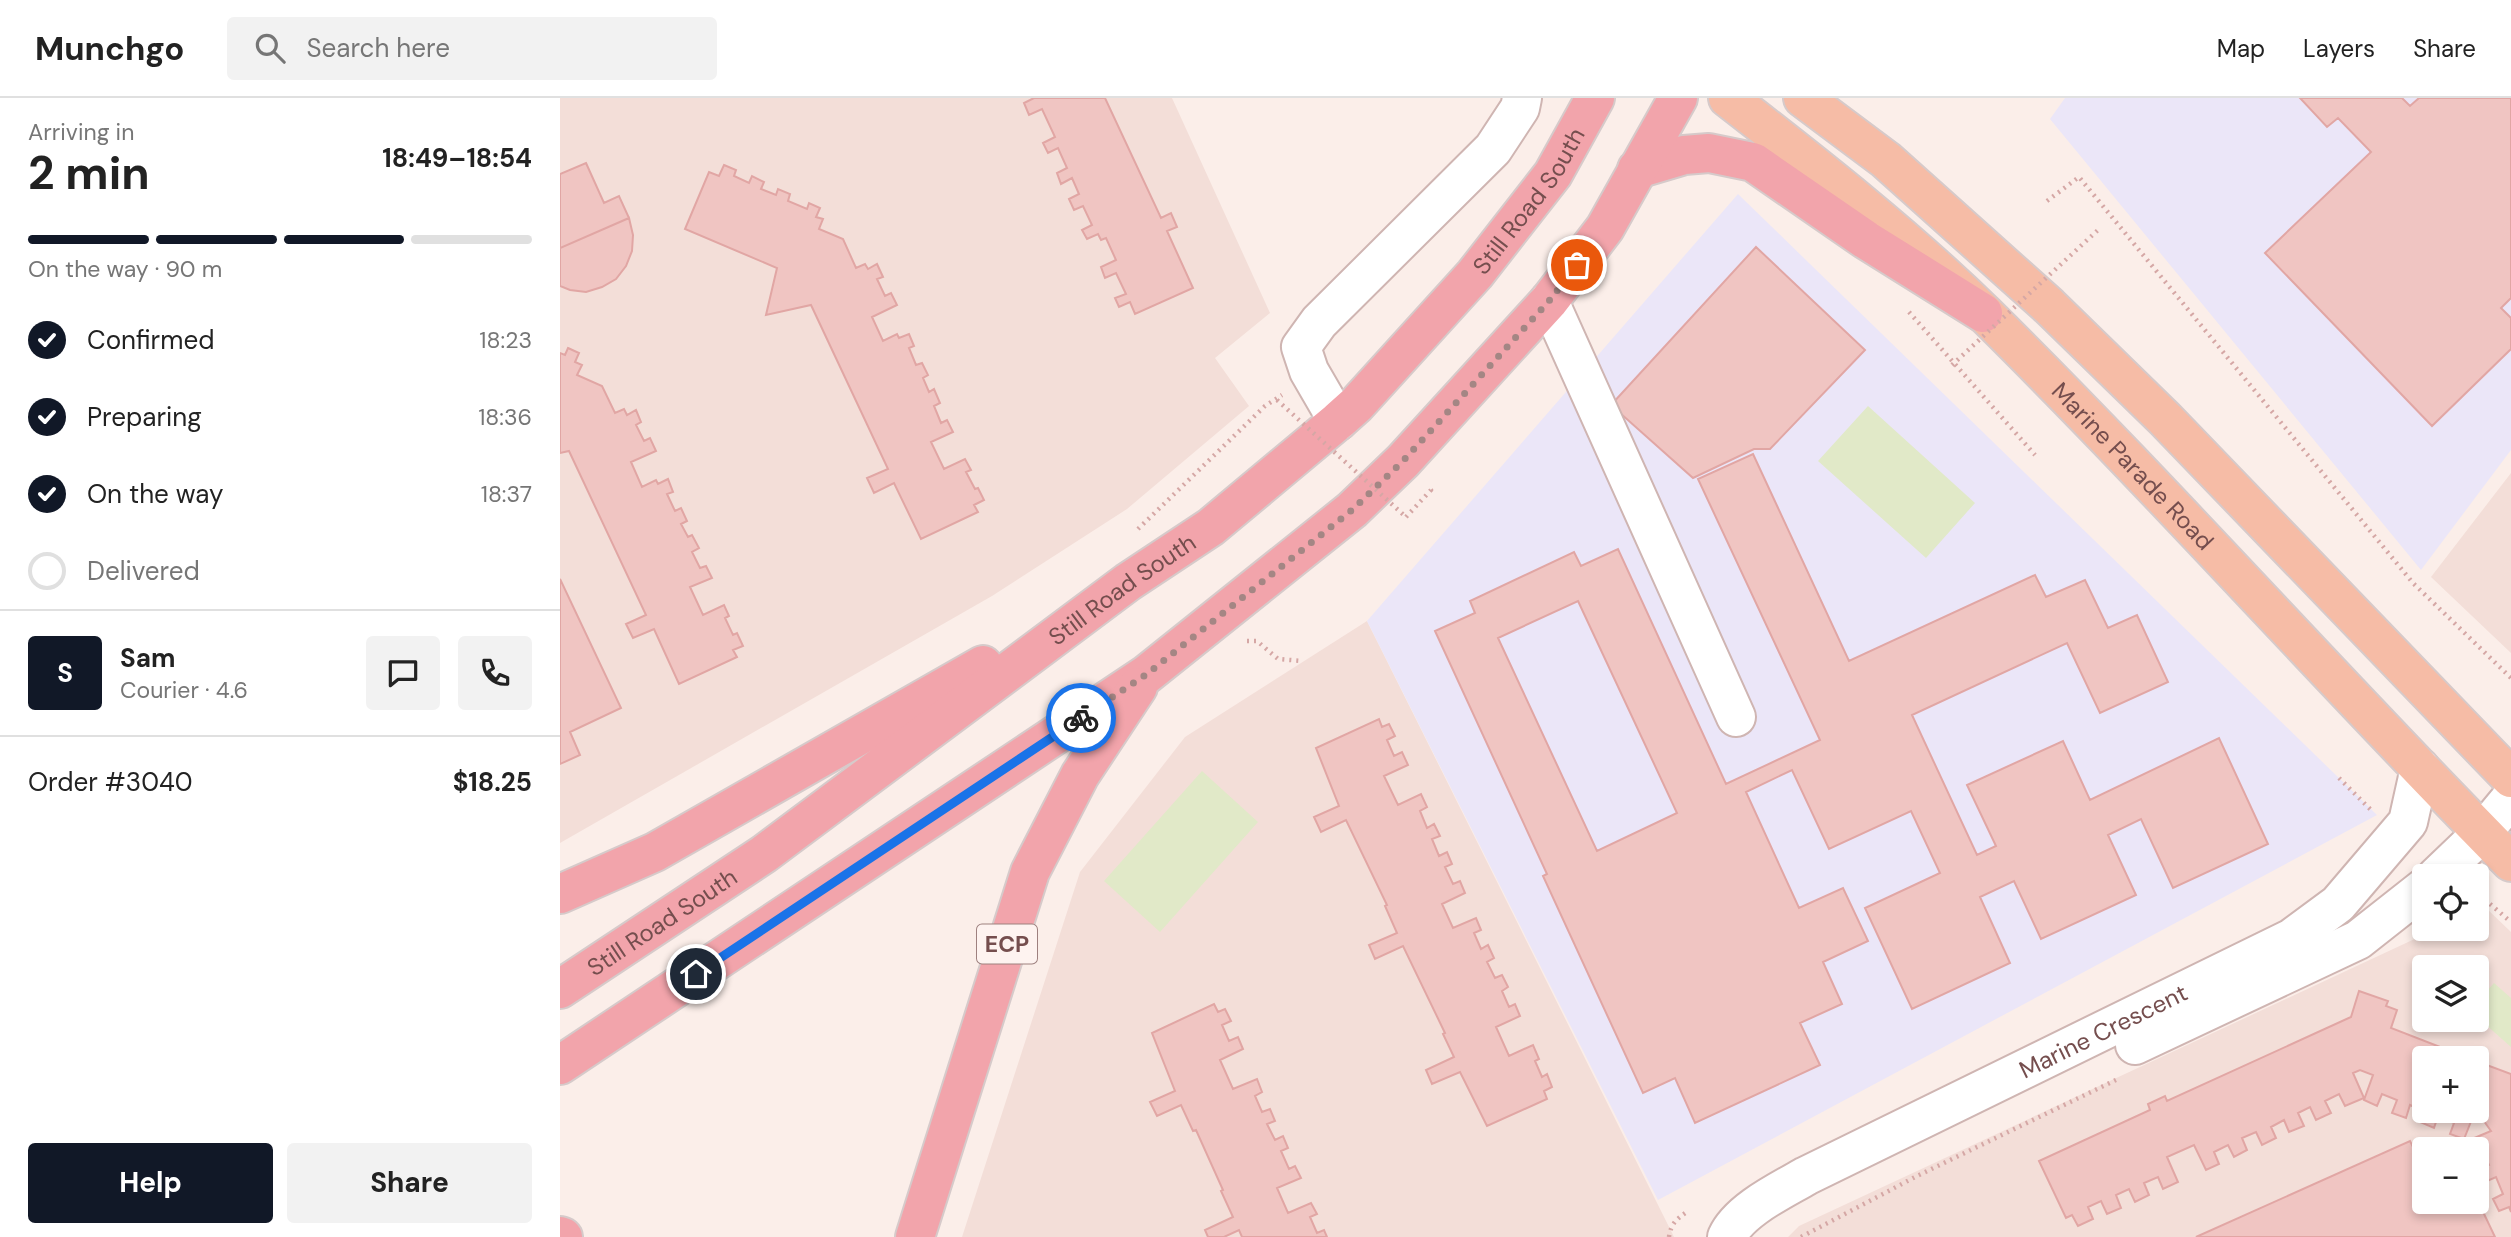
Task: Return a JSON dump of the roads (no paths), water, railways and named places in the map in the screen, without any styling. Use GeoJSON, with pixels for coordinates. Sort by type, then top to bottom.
{"type":"FeatureCollection","features":[{"type":"Feature","properties":{"kind":"highway"},"geometry":{"type":"LineString","coordinates":[[1553,174],[1565,98]]}},
{"type":"Feature","properties":{"kind":"highway","name":"Still Road South"},"geometry":{"type":"LineString","coordinates":[[560,989],[764,854],[1128,582],[1211,527],[1338,421],[1357,404],[1475,274],[1553,174],[1595,98]]}},
{"type":"Feature","properties":{"kind":"highway"},"geometry":{"type":"LineString","coordinates":[[560,1065],[1147,674],[1352,510],[1403,461],[1549,301],[1605,228],[1678,98]]}},
{"type":"Feature","properties":{"kind":"highway"},"geometry":{"type":"LineString","coordinates":[[1637,169],[1684,155],[1709,153],[1753,163],[1866,240],[1983,313]]}},
{"type":"Feature","properties":{"kind":"highway"},"geometry":{"type":"LineString","coordinates":[[560,894],[655,852],[1128,582]]}},
{"type":"Feature","properties":{"kind":"highway","name":"ECP"},"geometry":{"type":"LineString","coordinates":[[915,1237],[1030,872],[1080,775],[1147,674]]}},
{"type":"Feature","properties":{"kind":"main road","name":"Marine Parade Road"},"geometry":{"type":"LineString","coordinates":[[1728,98],[1862,203],[1983,313],[2168,500],[2284,627],[2511,862]]}},
{"type":"Feature","properties":{"kind":"main road"},"geometry":{"type":"LineString","coordinates":[[1803,98],[1886,160],[2049,306],[2165,419],[2511,778]]}},
{"type":"Feature","properties":{"kind":"street"},"geometry":{"type":"LineString","coordinates":[[1338,421],[1309,371],[1301,347],[1319,322],[1493,149],[1520,108],[1522,98]]}},
{"type":"Feature","properties":{"kind":"street"},"geometry":{"type":"LineString","coordinates":[[1549,301],[1736,717]]}},
{"type":"Feature","properties":{"kind":"street","name":"Marine Crescent"},"geometry":{"type":"LineString","coordinates":[[1727,1237],[1730,1230],[1758,1203],[1806,1176],[2292,938],[2338,904],[2408,822],[2420,768]]}},
{"type":"Feature","properties":{"kind":"street"},"geometry":{"type":"LineString","coordinates":[[2450,864],[2482,833],[2511,798]]}},
{"type":"Feature","properties":{"kind":"street","name":"Marine Crescent"},"geometry":{"type":"LineString","coordinates":[[1756,1237],[1772,1222],[1906,1151],[2358,940],[2412,897]]}}]}
